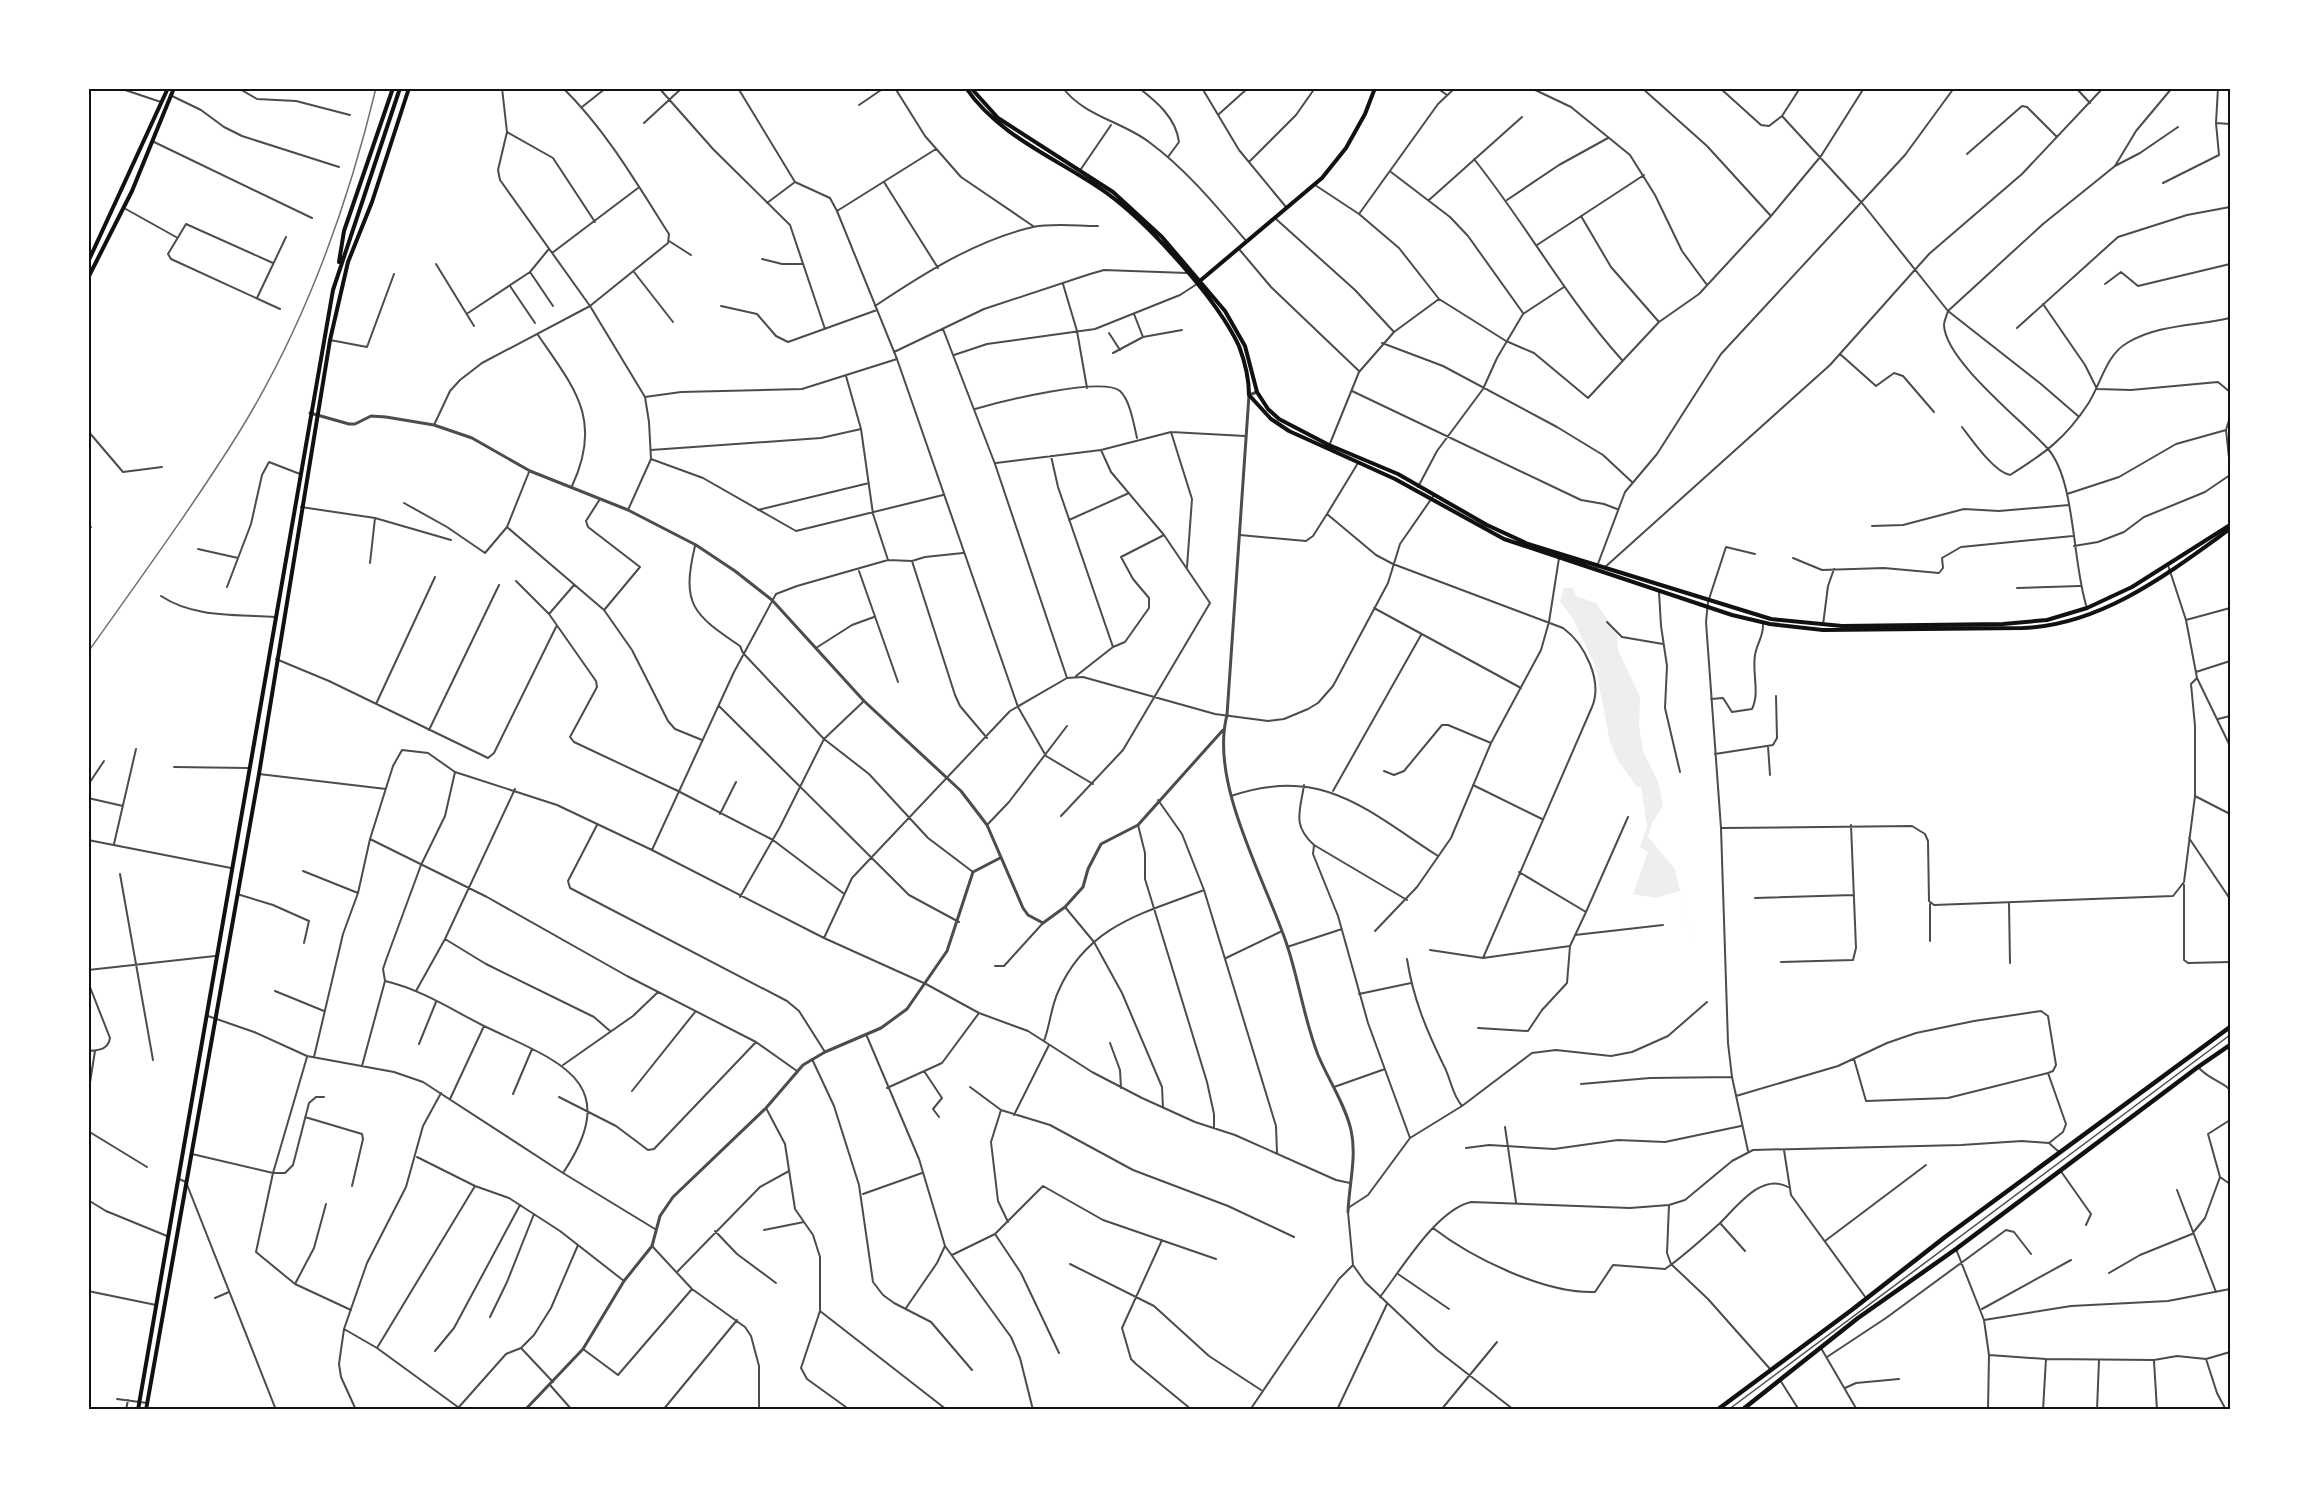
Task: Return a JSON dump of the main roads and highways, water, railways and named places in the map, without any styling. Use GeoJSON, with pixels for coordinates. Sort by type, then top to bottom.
{"type":"FeatureCollection","features":[{"type":"Feature","properties":{"kind":"highway"},"geometry":{"type":"LineString","coordinates":[[1742,1410],[1821,1348],[1855,1314],[1866,1298],[2230,1027]]}},
{"type":"Feature","properties":{"kind":"highway"},"geometry":{"type":"LineString","coordinates":[[1717,1410],[1771,1370],[1956,1250],[2230,1045]]}},
{"type":"Feature","properties":{"kind":"main road"},"geometry":{"type":"LineString","coordinates":[[88,262],[114,211],[168,88]]}},
{"type":"Feature","properties":{"kind":"main road"},"geometry":{"type":"LineString","coordinates":[[88,278],[124,208],[174,88]]}},
{"type":"Feature","properties":{"kind":"main road"},"geometry":{"type":"LineString","coordinates":[[138,1410],[234,869],[310,413],[344,231],[393,88]]}},
{"type":"Feature","properties":{"kind":"main road"},"geometry":{"type":"LineString","coordinates":[[338,272],[400,88]]}},
{"type":"Feature","properties":{"kind":"main road"},"geometry":{"type":"LineString","coordinates":[[146,1410],[259,774],[276,658],[330,340],[348,262],[372,202],[409,88]]}},
{"type":"Feature","properties":{"kind":"main road"},"geometry":{"type":"LineString","coordinates":[[966,88],[997,120],[1110,196],[1187,273],[1197,284],[1239,348],[1249,381],[1249,395],[1276,423],[1418,488],[1504,540],[1596,567],[1606,567],[1763,622],[1884,631],[2047,627],[2097,611],[2170,573],[2230,527]]}},
{"type":"Feature","properties":{"kind":"main road"},"geometry":{"type":"LineString","coordinates":[[971,88],[997,120],[1081,170],[1113,192],[1144,219],[1202,280],[1240,336],[1257,392],[1268,409],[1280,419],[1358,463],[1418,488]]}},
{"type":"Feature","properties":{"kind":"main road"},"geometry":{"type":"LineString","coordinates":[[1197,284],[1315,185],[1346,148],[1365,114],[1375,88]]}},
{"type":"Feature","properties":{"kind":"main road"},"geometry":{"type":"LineString","coordinates":[[1596,567],[1659,592],[1792,625],[2023,622],[2064,616],[2087,608],[2132,587],[2230,527]]}},
{"type":"Feature","properties":{"kind":"main road"},"geometry":{"type":"LineString","coordinates":[[247,790],[255,791]]}},
{"type":"Feature","properties":{"kind":"main road"},"geometry":{"type":"LineString","coordinates":[[239,838],[246,840]]}},
{"type":"Feature","properties":{"kind":"railway"},"geometry":{"type":"LineString","coordinates":[[88,652],[220,462],[283,353],[303,310],[337,223],[376,88]]}}]}
